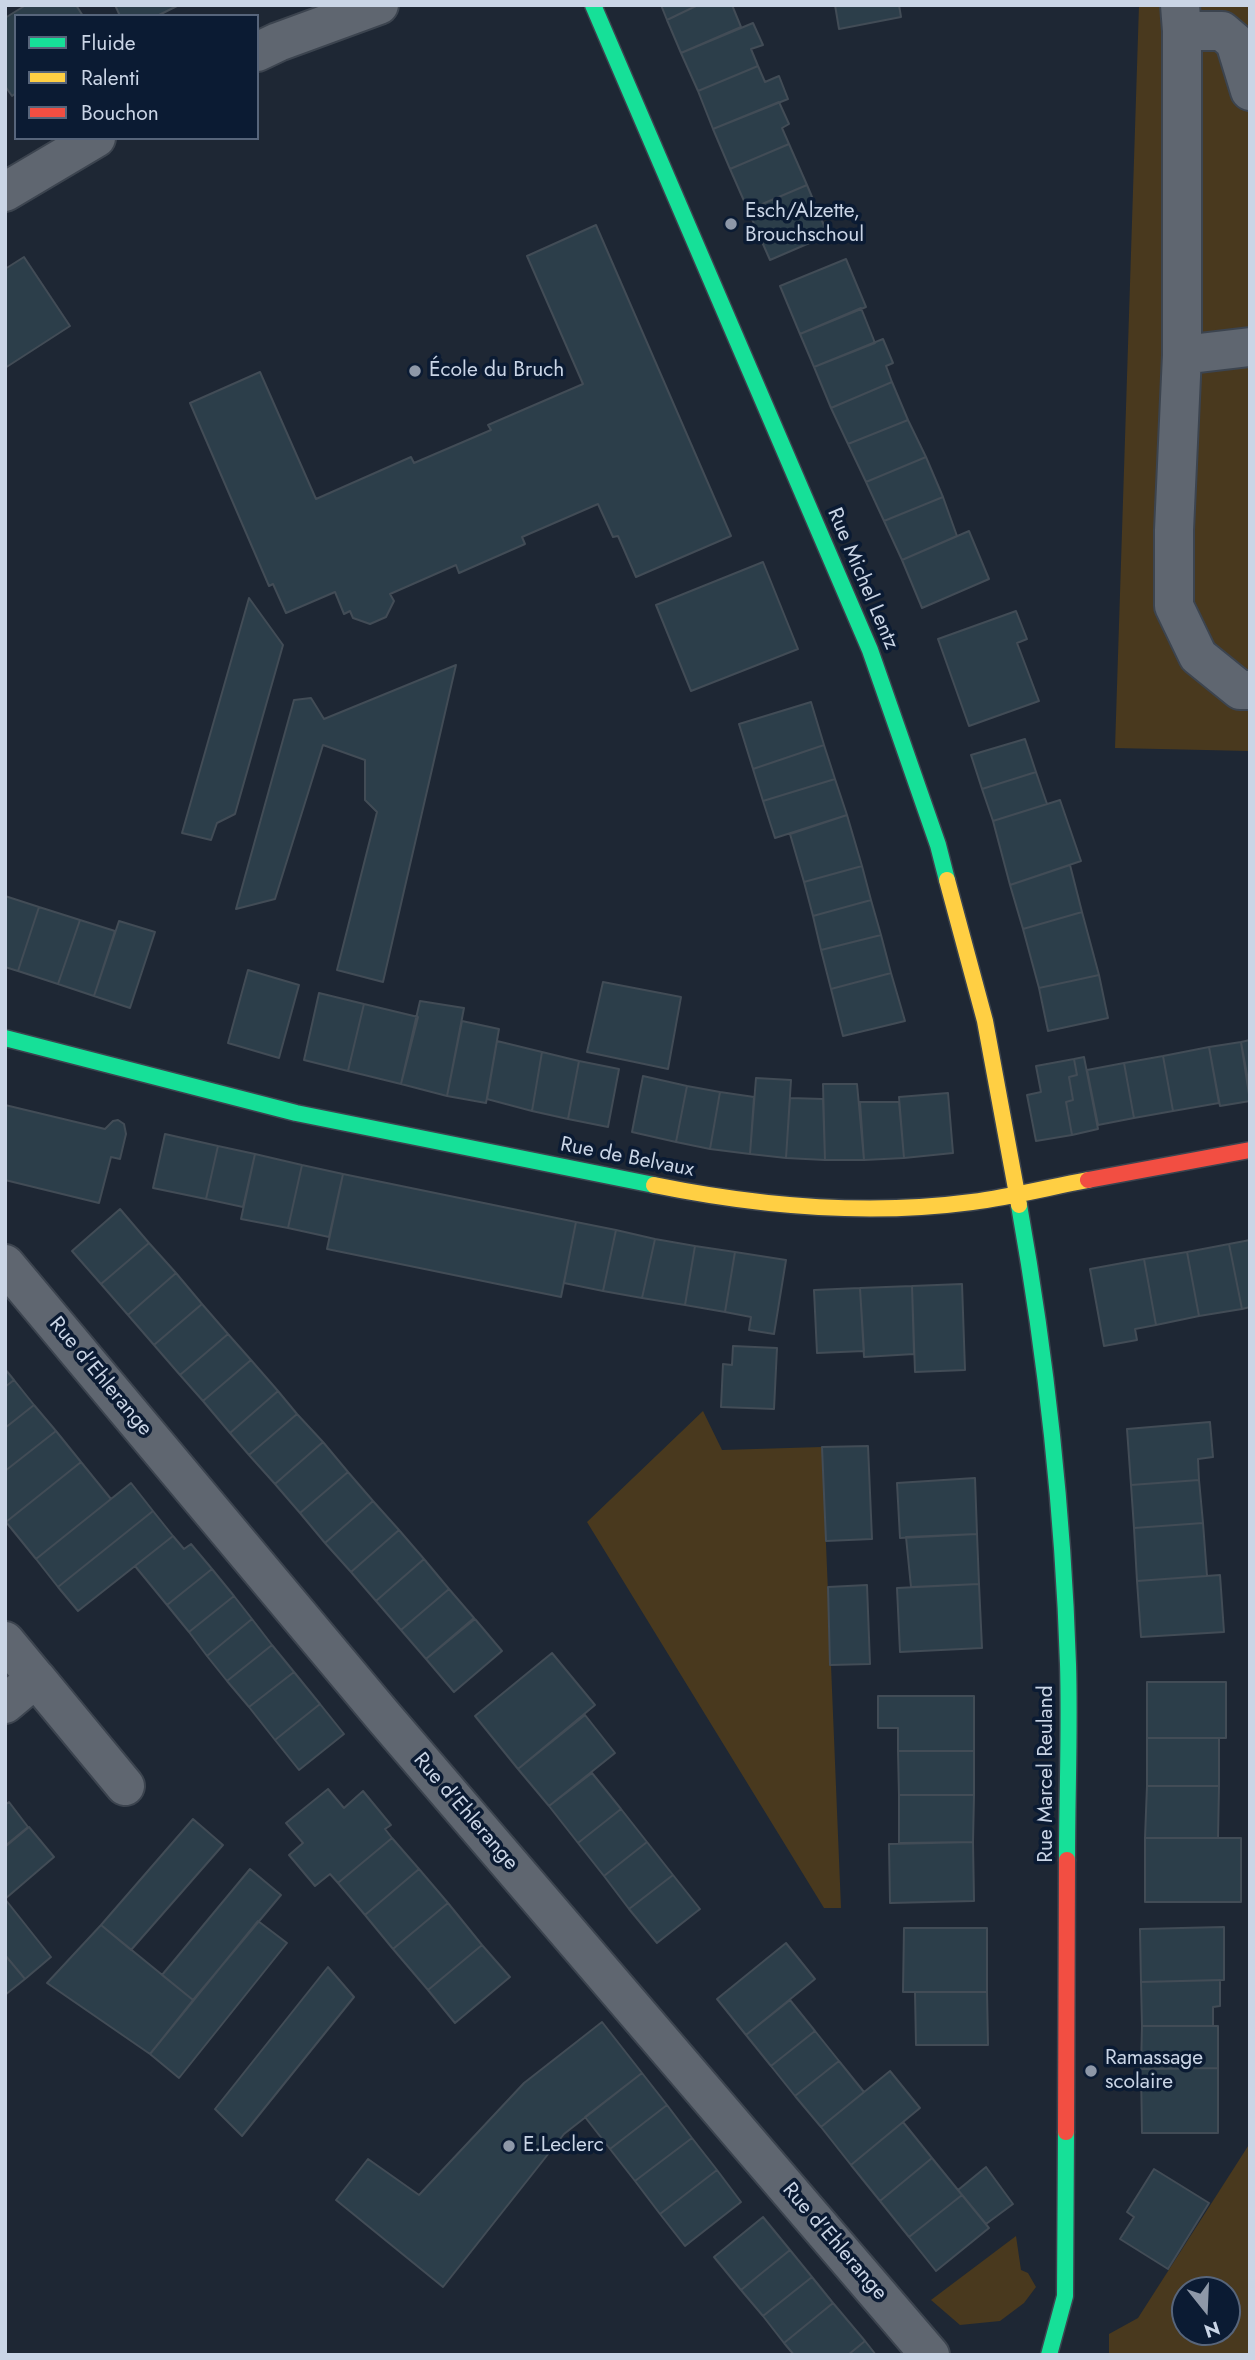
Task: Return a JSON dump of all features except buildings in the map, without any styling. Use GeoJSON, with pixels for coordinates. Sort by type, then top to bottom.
{"type":"FeatureCollection","features":[{"type":"Feature","properties":{"kind":"street"},"geometry":{"type":"LineString","coordinates":[[259,51],[379,5]]}},
{"type":"Feature","properties":{"kind":"street","name":"Rue Michel Lentz"},"geometry":{"type":"LineString","coordinates":[[593,5],[870,650],[938,845],[985,1021],[1016,1194]]}},
{"type":"Feature","properties":{"kind":"street"},"geometry":{"type":"LineString","coordinates":[[1250,90],[1235,42],[1222,31],[1181,18],[1182,355],[1174,530],[1174,606],[1198,656],[1240,690],[1250,690]]}},
{"type":"Feature","properties":{"kind":"street"},"geometry":{"type":"LineString","coordinates":[[5,192],[93,140]]}},
{"type":"Feature","properties":{"kind":"street"},"geometry":{"type":"LineString","coordinates":[[1182,355],[1250,347]]}},
{"type":"Feature","properties":{"kind":"street","name":"Rue de Belvaux"},"geometry":{"type":"LineString","coordinates":[[5,1038],[296,1112],[679,1191],[796,1206],[890,1208],[972,1202],[1250,1150]]}},
{"type":"Feature","properties":{"kind":"street","name":"Rue Marcel Reuland"},"geometry":{"type":"LineString","coordinates":[[1016,1194],[1035,1294],[1060,1508],[1068,1665],[1065,2296],[1049,2355]]}},
{"type":"Feature","properties":{"kind":"street","name":"Rue d'Ehlerange"},"geometry":{"type":"LineString","coordinates":[[5,1264],[383,1716],[930,2355]]}},
{"type":"Feature","properties":{"kind":"street"},"geometry":{"type":"LineString","coordinates":[[5,1641],[125,1786],[36,1678],[5,1704]]}},
{"type":"Feature","properties":{"kind":"shaded area"},"geometry":{"type":"Polygon","coordinates":[[[1139,5],[1250,5],[1250,751],[1115,748],[1139,5]]]}},
{"type":"Feature","properties":{"kind":"shaded area"},"geometry":{"type":"Polygon","coordinates":[[[703,1411],[722,1450],[822,1447],[841,1908],[824,1908],[587,1522],[703,1411]]]}},
{"type":"Feature","properties":{"kind":"shaded area"},"geometry":{"type":"Polygon","coordinates":[[[1250,2143],[1250,2355],[1109,2355],[1109,2334],[1138,2318],[1250,2143]]]}},
{"type":"Feature","properties":{"kind":"shaded area"},"geometry":{"type":"Polygon","coordinates":[[[1016,2236],[1021,2270],[1028,2273],[1036,2287],[1024,2303],[1000,2321],[960,2325],[931,2300],[1016,2236]]]}},
{"type":"Feature","properties":{"kind":"traffic: fast"},"geometry":{"type":"LineString","coordinates":[[593,5],[870,650],[938,845],[947,880]]}},
{"type":"Feature","properties":{"kind":"traffic: fast"},"geometry":{"type":"LineString","coordinates":[[5,1038],[296,1113],[654,1185]]}},
{"type":"Feature","properties":{"kind":"traffic: fast"},"geometry":{"type":"LineString","coordinates":[[1019,1205],[1045,1376],[1062,1549],[1069,1688],[1067,1860]]}},
{"type":"Feature","properties":{"kind":"traffic: fast"},"geometry":{"type":"LineString","coordinates":[[1049,2355],[1065,2296],[1066,2132]]}},
{"type":"Feature","properties":{"kind":"traffic: slow"},"geometry":{"type":"LineString","coordinates":[[947,880],[985,1021],[1019,1205]]}},
{"type":"Feature","properties":{"kind":"traffic: slow"},"geometry":{"type":"LineString","coordinates":[[654,1185],[732,1198],[812,1207],[892,1208],[987,1200],[1088,1180]]}},
{"type":"Feature","properties":{"kind":"traffic: jam"},"geometry":{"type":"LineString","coordinates":[[1088,1180],[1250,1150]]}},
{"type":"Feature","properties":{"kind":"traffic: jam"},"geometry":{"type":"LineString","coordinates":[[1066,2132],[1067,1860]]}},
{"type":"Feature","properties":{"kind":"place","name":"Esch/Alzette, Brouchschoul"},"geometry":{"type":"Point","coordinates":[731,224]}},
{"type":"Feature","properties":{"kind":"place","name":"École du Bruch"},"geometry":{"type":"Point","coordinates":[415,371]}},
{"type":"Feature","properties":{"kind":"place","name":"Ramassage scolaire"},"geometry":{"type":"Point","coordinates":[1091,2071]}},
{"type":"Feature","properties":{"kind":"place","name":"E.Leclerc"},"geometry":{"type":"Point","coordinates":[509,2146]}}]}
